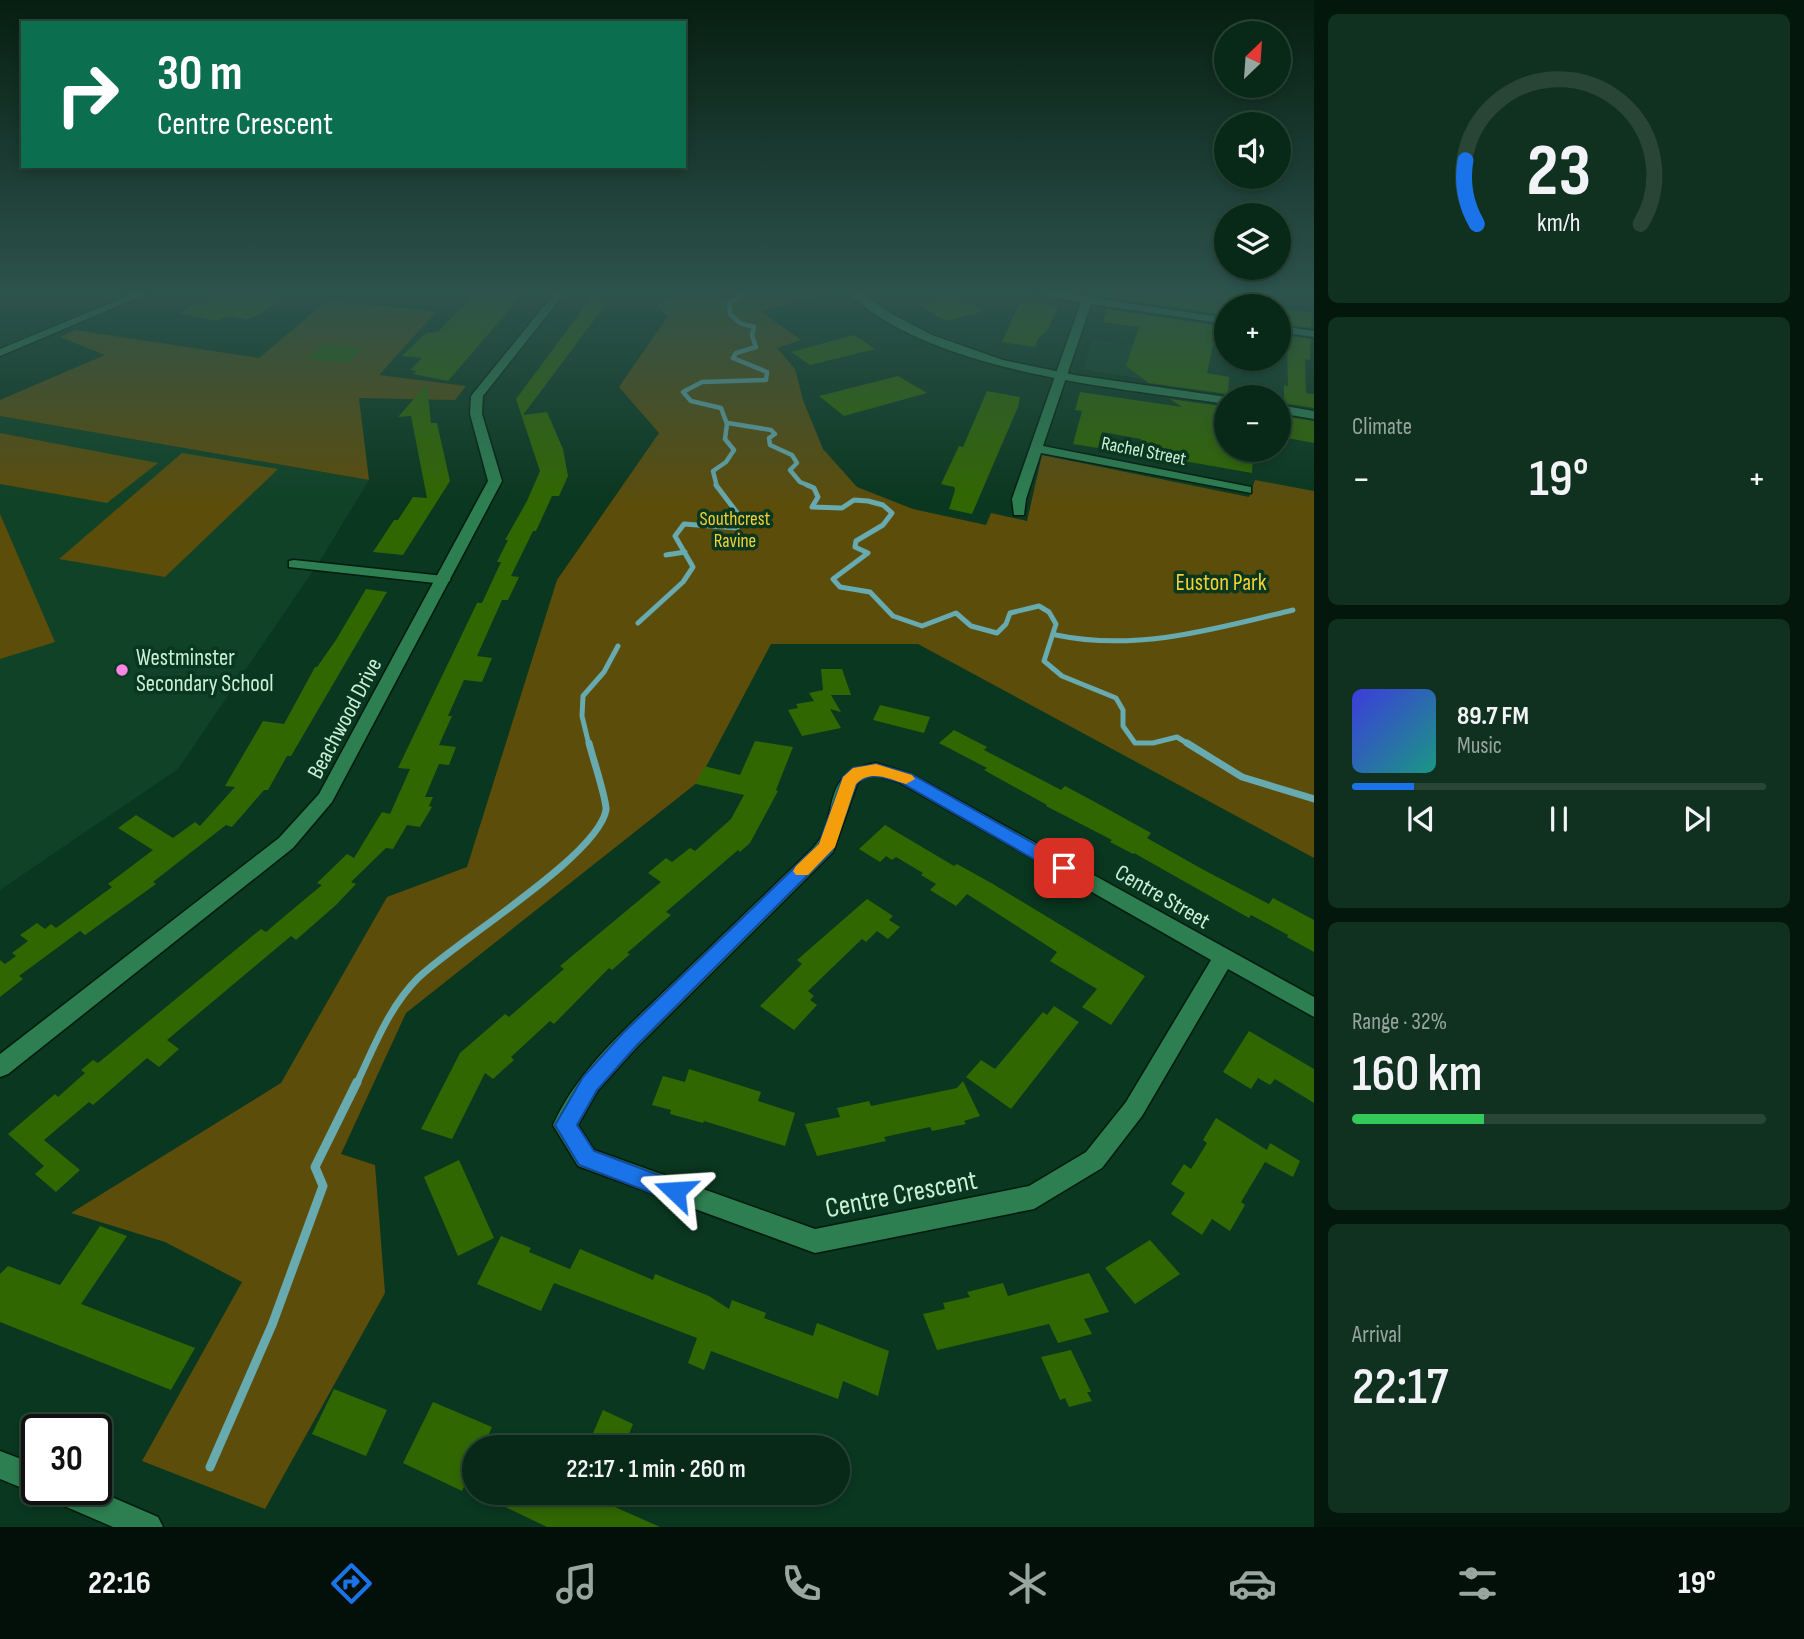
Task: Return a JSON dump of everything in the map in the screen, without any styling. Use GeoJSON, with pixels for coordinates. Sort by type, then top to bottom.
{"type":"FeatureCollection","features":[{"type":"Feature","properties":{"kind":"street","name":"Beachwood Drive"},"geometry":{"type":"LineString","coordinates":[[0,1067],[286,843],[326,798],[495,481],[476,414],[477,396],[505,361]]}},
{"type":"Feature","properties":{"kind":"street"},"geometry":{"type":"LineString","coordinates":[[1008,361],[1063,375],[1214,399]]}},
{"type":"Feature","properties":{"kind":"street"},"geometry":{"type":"LineString","coordinates":[[1019,512],[1019,499],[1035,448],[1067,361]]}},
{"type":"Feature","properties":{"kind":"street"},"geometry":{"type":"LineString","coordinates":[[1291,411],[1314,415]]}},
{"type":"Feature","properties":{"kind":"street","name":"Rachel Street"},"geometry":{"type":"LineString","coordinates":[[1035,448],[1246,490]]}},
{"type":"Feature","properties":{"kind":"street"},"geometry":{"type":"LineString","coordinates":[[294,564],[444,580]]}},
{"type":"Feature","properties":{"kind":"street","name":"Centre Crescent"},"geometry":{"type":"LineString","coordinates":[[876,769],[859,772],[849,781],[826,847],[630,1039],[590,1083],[565,1125],[586,1158],[815,1241],[1034,1197],[1094,1160],[1134,1109],[1223,959]]}},
{"type":"Feature","properties":{"kind":"street","name":"Centre Street"},"geometry":{"type":"LineString","coordinates":[[876,769],[905,778],[1314,1008]]}},
{"type":"Feature","properties":{"kind":"street"},"geometry":{"type":"LineString","coordinates":[[0,1465],[21,1474]]}},
{"type":"Feature","properties":{"kind":"street"},"geometry":{"type":"LineString","coordinates":[[96,1505],[148,1527]]}},
{"type":"Feature","properties":{"kind":"shaded area"},"geometry":{"type":"Polygon","coordinates":[[[1086,361],[1155,361],[1149,380],[1083,369],[1086,361]]]}},
{"type":"Feature","properties":{"kind":"shaded area","name":"Westminster Secondary School"},"geometry":{"type":"Polygon","coordinates":[[[0,416],[369,480],[323,556],[178,769],[0,890],[0,416]]]}},
{"type":"Feature","properties":{"kind":"green space"},"geometry":{"type":"Polygon","coordinates":[[[90,361],[391,361],[379,375],[466,386],[455,400],[359,398],[369,480],[0,416],[0,400],[90,361]]]}},
{"type":"Feature","properties":{"kind":"green space","name":"Southcrest Ravine"},"geometry":{"type":"Polygon","coordinates":[[[637,361],[788,361],[795,369],[803,400],[823,449],[857,487],[913,509],[986,525],[991,513],[1027,521],[1042,455],[1249,497],[1255,480],[1314,491],[1314,858],[918,644],[771,644],[698,782],[406,1013],[341,1154],[375,1165],[385,1293],[265,1509],[142,1461],[242,1282],[165,1242],[71,1213],[281,1083],[387,897],[467,867],[557,580],[659,433],[619,387],[637,361]]]}},
{"type":"Feature","properties":{"kind":"green space"},"geometry":{"type":"Polygon","coordinates":[[[0,433],[158,463],[107,503],[0,484],[0,433]]]}},
{"type":"Feature","properties":{"kind":"green space"},"geometry":{"type":"Polygon","coordinates":[[[182,453],[278,469],[165,577],[59,559],[182,453]]]}},
{"type":"Feature","properties":{"kind":"green space"},"geometry":{"type":"Polygon","coordinates":[[[0,514],[55,642],[0,659],[0,514]]]}},
{"type":"Feature","properties":{"kind":"building"},"geometry":{"type":"Polygon","coordinates":[[[419,361],[465,361],[448,381],[413,374],[416,371],[410,370],[419,361]]]}},
{"type":"Feature","properties":{"kind":"building"},"geometry":{"type":"Polygon","coordinates":[[[544,361],[563,361],[523,415],[547,412],[563,449],[568,476],[559,496],[552,496],[536,531],[533,531],[511,576],[519,577],[508,600],[502,600],[477,656],[492,658],[482,682],[464,680],[448,716],[452,716],[439,745],[456,747],[449,765],[439,764],[425,797],[433,797],[429,806],[432,807],[420,827],[407,825],[393,849],[386,848],[351,882],[356,884],[336,905],[296,940],[291,936],[167,1040],[179,1049],[159,1067],[147,1058],[93,1105],[89,1102],[44,1140],[80,1170],[56,1192],[35,1174],[44,1166],[8,1134],[55,1094],[58,1097],[85,1073],[81,1070],[93,1060],[98,1063],[261,929],[266,932],[322,885],[317,883],[347,854],[354,858],[382,812],[390,814],[410,769],[398,768],[477,603],[482,603],[501,562],[497,562],[508,540],[505,540],[540,471],[516,399],[544,361]]]}},
{"type":"Feature","properties":{"kind":"building"},"geometry":{"type":"Polygon","coordinates":[[[805,361],[825,361],[810,365],[805,361]]]}},
{"type":"Feature","properties":{"kind":"building"},"geometry":{"type":"Polygon","coordinates":[[[1128,361],[1209,361],[1207,373],[1229,377],[1229,385],[1214,385],[1214,392],[1149,383],[1126,366],[1128,361]]]}},
{"type":"Feature","properties":{"kind":"building"},"geometry":{"type":"Polygon","coordinates":[[[1291,361],[1305,361],[1306,393],[1314,394],[1314,408],[1291,404],[1288,371],[1291,371],[1291,361]]]}},
{"type":"Feature","properties":{"kind":"building"},"geometry":{"type":"Polygon","coordinates":[[[898,376],[927,393],[844,416],[819,396],[898,376]]]}},
{"type":"Feature","properties":{"kind":"building"},"geometry":{"type":"Polygon","coordinates":[[[427,384],[431,423],[437,423],[450,481],[403,555],[373,552],[413,497],[427,498],[411,416],[398,417],[427,384]]]}},
{"type":"Feature","properties":{"kind":"building"},"geometry":{"type":"Polygon","coordinates":[[[987,391],[1020,397],[1018,407],[972,514],[949,509],[955,490],[954,487],[941,484],[959,446],[963,447],[987,391]]]}},
{"type":"Feature","properties":{"kind":"building"},"geometry":{"type":"Polygon","coordinates":[[[1080,392],[1182,407],[1170,399],[1214,405],[1214,462],[1253,462],[1252,473],[1138,453],[1141,439],[1102,432],[1098,448],[1073,444],[1082,411],[1075,410],[1080,392]]]}},
{"type":"Feature","properties":{"kind":"building"},"geometry":{"type":"Polygon","coordinates":[[[1291,417],[1314,421],[1314,443],[1291,439],[1291,417]]]}},
{"type":"Feature","properties":{"kind":"building"},"geometry":{"type":"Polygon","coordinates":[[[366,589],[387,592],[291,756],[287,756],[268,790],[264,790],[232,827],[226,825],[153,882],[156,884],[85,935],[80,931],[19,976],[23,979],[0,997],[0,960],[5,964],[16,956],[12,953],[28,941],[20,935],[37,923],[45,929],[51,924],[56,928],[112,887],[108,884],[153,850],[118,828],[136,815],[173,838],[195,822],[200,826],[235,787],[225,786],[263,721],[284,724],[315,667],[336,640],[366,589]]]}},
{"type":"Feature","properties":{"kind":"building"},"geometry":{"type":"Polygon","coordinates":[[[821,669],[842,669],[851,695],[831,695],[841,712],[830,709],[841,728],[802,736],[788,710],[798,708],[796,704],[814,701],[809,693],[823,690],[821,669]]]}},
{"type":"Feature","properties":{"kind":"building"},"geometry":{"type":"Polygon","coordinates":[[[880,705],[930,717],[924,733],[873,720],[880,705]]]}},
{"type":"Feature","properties":{"kind":"building"},"geometry":{"type":"Polygon","coordinates":[[[954,730],[987,747],[984,750],[1061,790],[1065,786],[1151,833],[1147,838],[1202,869],[1269,904],[1273,898],[1314,920],[1314,952],[1251,915],[1249,918],[1110,842],[1112,840],[1046,806],[984,770],[987,768],[939,743],[954,730]]]}},
{"type":"Feature","properties":{"kind":"building"},"geometry":{"type":"Polygon","coordinates":[[[755,741],[793,747],[776,790],[778,791],[750,843],[740,852],[738,850],[666,912],[671,915],[627,953],[630,954],[612,970],[609,968],[554,1024],[550,1021],[511,1057],[514,1060],[493,1079],[485,1073],[452,1139],[421,1129],[460,1053],[505,1014],[509,1017],[564,969],[560,966],[661,882],[648,873],[666,858],[672,862],[690,848],[695,851],[731,819],[744,795],[696,784],[704,766],[740,775],[755,741]]]}},
{"type":"Feature","properties":{"kind":"building"},"geometry":{"type":"Polygon","coordinates":[[[885,825],[954,866],[957,864],[993,884],[1145,976],[1111,1025],[1082,1007],[1097,989],[1050,961],[1057,952],[967,894],[956,906],[930,890],[936,884],[921,875],[923,873],[896,857],[892,860],[886,856],[880,862],[859,849],[885,825]]]}},
{"type":"Feature","properties":{"kind":"building"},"geometry":{"type":"Polygon","coordinates":[[[867,899],[893,916],[889,920],[900,927],[888,939],[877,931],[866,942],[862,939],[808,991],[814,996],[810,1000],[817,1005],[794,1030],[760,1006],[802,964],[797,960],[867,899]]]}},
{"type":"Feature","properties":{"kind":"building"},"geometry":{"type":"Polygon","coordinates":[[[1054,1006],[1079,1022],[1011,1109],[966,1077],[981,1060],[995,1069],[1043,1012],[1047,1015],[1054,1006]]]}},
{"type":"Feature","properties":{"kind":"building"},"geometry":{"type":"Polygon","coordinates":[[[1249,1031],[1314,1069],[1314,1103],[1275,1079],[1270,1085],[1258,1078],[1251,1089],[1223,1072],[1249,1031]]]}},
{"type":"Feature","properties":{"kind":"building"},"geometry":{"type":"Polygon","coordinates":[[[689,1069],[761,1092],[758,1101],[795,1113],[785,1146],[704,1121],[703,1123],[670,1114],[671,1110],[652,1105],[663,1076],[685,1082],[689,1069]]]}},
{"type":"Feature","properties":{"kind":"building"},"geometry":{"type":"Polygon","coordinates":[[[963,1081],[980,1116],[964,1121],[966,1124],[932,1131],[930,1127],[884,1137],[886,1141],[817,1156],[805,1124],[840,1117],[837,1108],[869,1101],[871,1106],[957,1088],[963,1081]]]}},
{"type":"Feature","properties":{"kind":"building"},"geometry":{"type":"Polygon","coordinates":[[[1216,1118],[1267,1150],[1270,1143],[1300,1161],[1293,1177],[1265,1162],[1241,1202],[1245,1205],[1230,1231],[1212,1219],[1202,1235],[1171,1214],[1185,1193],[1171,1184],[1184,1164],[1191,1169],[1207,1143],[1203,1140],[1216,1118]]]}},
{"type":"Feature","properties":{"kind":"building"},"geometry":{"type":"Polygon","coordinates":[[[459,1160],[494,1238],[458,1256],[424,1177],[459,1160]]]}},
{"type":"Feature","properties":{"kind":"building"},"geometry":{"type":"Polygon","coordinates":[[[100,1226],[127,1236],[81,1304],[195,1348],[171,1390],[0,1322],[0,1274],[8,1266],[60,1285],[100,1226]]]}},
{"type":"Feature","properties":{"kind":"building"},"geometry":{"type":"Polygon","coordinates":[[[501,1236],[531,1248],[529,1252],[570,1269],[580,1249],[653,1280],[655,1274],[709,1296],[729,1309],[732,1300],[766,1313],[764,1318],[813,1336],[817,1323],[889,1351],[878,1396],[843,1381],[838,1399],[711,1351],[704,1370],[688,1363],[697,1338],[554,1283],[541,1311],[477,1284],[501,1236]]]}},
{"type":"Feature","properties":{"kind":"building"},"geometry":{"type":"Polygon","coordinates":[[[1150,1240],[1180,1274],[1135,1304],[1105,1268],[1150,1240]]]}},
{"type":"Feature","properties":{"kind":"building"},"geometry":{"type":"Polygon","coordinates":[[[1089,1273],[1109,1312],[1084,1319],[1092,1334],[1058,1343],[1049,1324],[937,1350],[923,1314],[945,1309],[943,1303],[970,1297],[967,1292],[1003,1283],[1008,1296],[1089,1273]]]}},
{"type":"Feature","properties":{"kind":"building"},"geometry":{"type":"Polygon","coordinates":[[[1071,1350],[1091,1392],[1087,1392],[1092,1401],[1069,1407],[1065,1398],[1060,1400],[1041,1357],[1071,1350]]]}},
{"type":"Feature","properties":{"kind":"building"},"geometry":{"type":"Polygon","coordinates":[[[334,1389],[387,1410],[366,1456],[312,1434],[334,1389]]]}},
{"type":"Feature","properties":{"kind":"building"},"geometry":{"type":"Polygon","coordinates":[[[433,1402],[492,1427],[488,1435],[462,1435],[462,1491],[403,1463],[433,1402]]]}},
{"type":"Feature","properties":{"kind":"building"},"geometry":{"type":"Polygon","coordinates":[[[603,1410],[633,1424],[629,1435],[592,1435],[603,1410]]]}},
{"type":"Feature","properties":{"kind":"building"},"geometry":{"type":"Polygon","coordinates":[[[501,1505],[616,1505],[615,1507],[660,1527],[547,1527],[501,1505]]]}},
{"type":"Feature","properties":{"kind":"waterway"},"geometry":{"type":"LineString","coordinates":[[717,486],[713,471],[726,462],[734,450],[725,439],[727,424],[721,408],[691,401],[683,392],[702,382],[766,380],[767,372],[741,361]]}},
{"type":"Feature","properties":{"kind":"waterway"},"geometry":{"type":"LineString","coordinates":[[728,423],[771,430],[775,434],[769,438],[770,445],[792,455],[797,463],[790,470],[800,482],[812,487]]}},
{"type":"Feature","properties":{"kind":"waterway"},"geometry":{"type":"LineString","coordinates":[[807,485],[814,488],[818,497],[812,507],[842,508],[854,500],[868,501],[883,505],[892,513],[883,525],[856,541],[855,547],[868,553],[833,579],[840,587],[870,592],[893,616],[922,626],[956,613],[971,626],[997,633],[1006,624],[1010,613],[1039,606],[1049,612],[1056,624],[1044,661],[1062,676],[1116,698],[1123,710],[1123,726],[1135,743],[1153,743],[1177,737],[1190,745]]}},
{"type":"Feature","properties":{"kind":"waterway"},"geometry":{"type":"LineString","coordinates":[[684,552],[675,536],[684,524],[737,528],[741,518],[717,486]]}},
{"type":"Feature","properties":{"kind":"waterway"},"geometry":{"type":"LineString","coordinates":[[638,623],[683,582],[693,567],[684,552]]}},
{"type":"Feature","properties":{"kind":"waterway"},"geometry":{"type":"LineString","coordinates":[[666,555],[684,552]]}},
{"type":"Feature","properties":{"kind":"waterway"},"geometry":{"type":"LineString","coordinates":[[1056,635],[1086,640],[1146,640],[1205,631],[1293,610]]}},
{"type":"Feature","properties":{"kind":"waterway"},"geometry":{"type":"LineString","coordinates":[[589,745],[582,716],[583,696],[604,672],[618,646]]}},
{"type":"Feature","properties":{"kind":"waterway"},"geometry":{"type":"LineString","coordinates":[[357,1083],[390,1014],[418,978],[553,874],[597,829],[606,805],[589,743]]}},
{"type":"Feature","properties":{"kind":"waterway"},"geometry":{"type":"LineString","coordinates":[[1187,743],[1242,777],[1314,799]]}},
{"type":"Feature","properties":{"kind":"waterway"},"geometry":{"type":"LineString","coordinates":[[210,1467],[272,1325],[323,1186],[315,1167],[357,1082]]}},
{"type":"Feature","properties":{"kind":"slow traffic"},"geometry":{"type":"LineString","coordinates":[[802,871],[826,847],[849,781],[859,772],[876,769],[906,779]]}},
{"type":"Feature","properties":{"kind":"place","name":"Westminster Secondary School"},"geometry":{"type":"Point","coordinates":[122,670]}},
{"type":"Feature","properties":{"kind":"route"},"geometry":{"type":"LineString","coordinates":[[675,1191],[586,1158],[565,1125],[590,1083],[630,1039],[826,847],[849,781],[859,772],[876,769],[905,778],[1064,868]]}},
{"type":"Feature","properties":{"kind":"park label","name":"Euston Park"},"geometry":{"type":"Point","coordinates":[1221,582]}}]}
